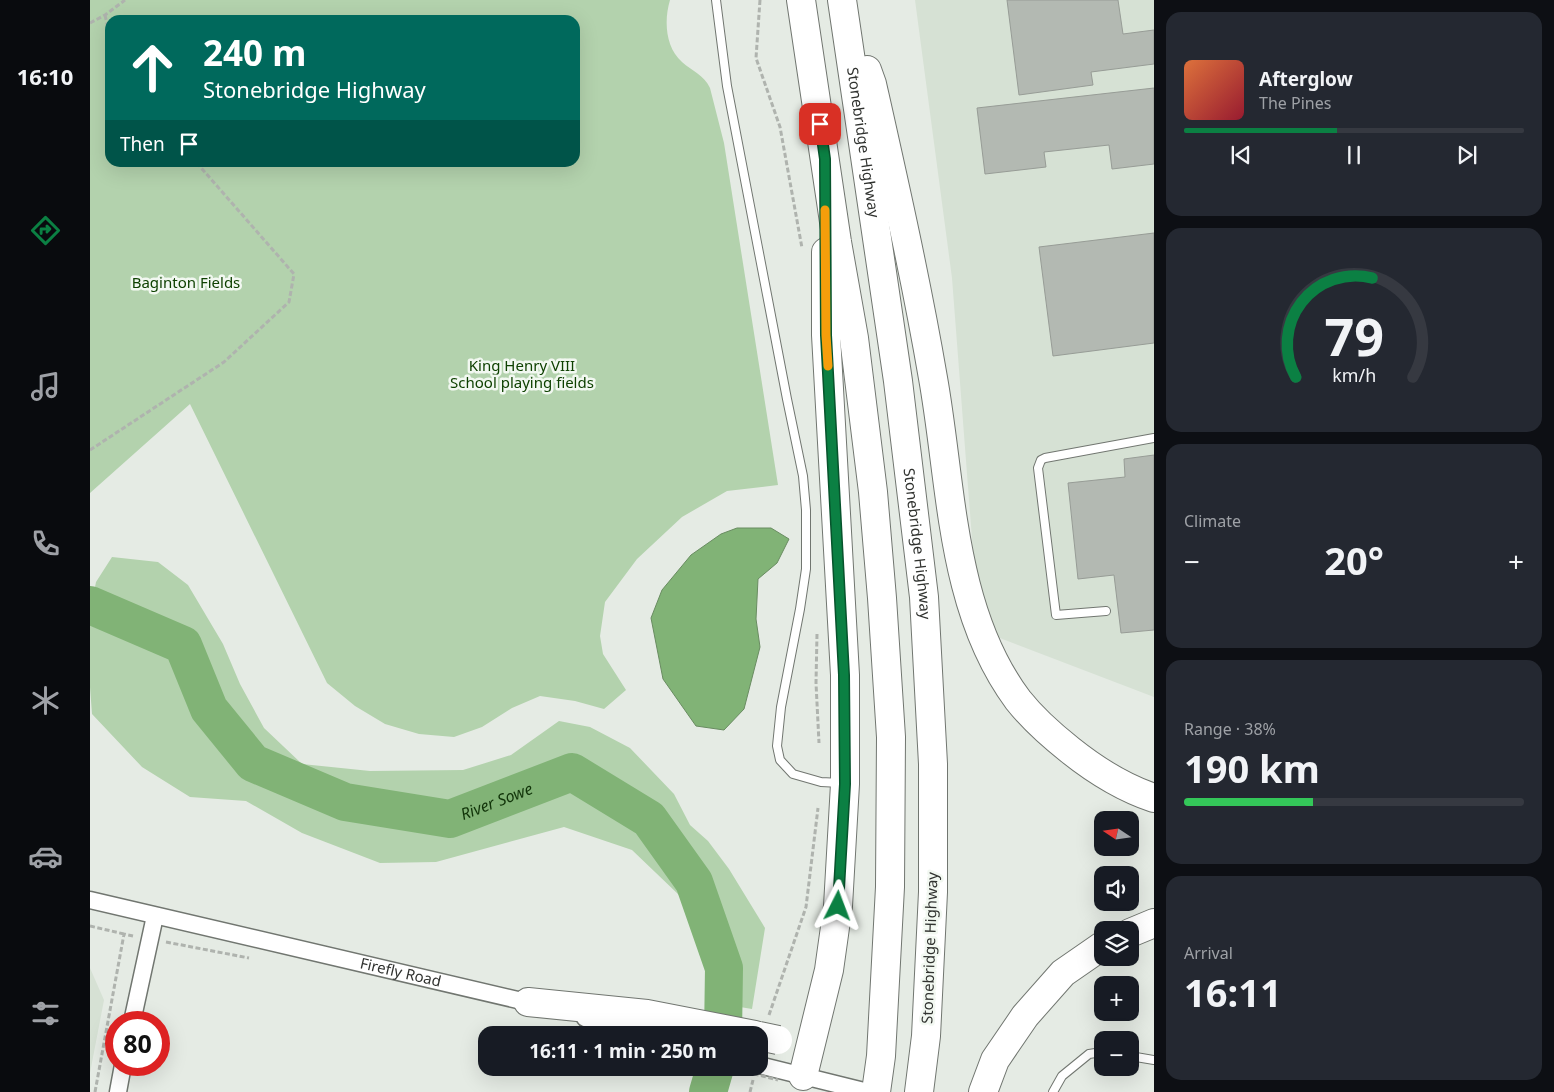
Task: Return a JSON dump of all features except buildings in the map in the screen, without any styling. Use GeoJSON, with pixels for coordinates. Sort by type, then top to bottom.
{"type":"FeatureCollection","features":[{"type":"Feature","properties":{"kind":"highway"},"geometry":{"type":"LineString","coordinates":[[801,0],[854,338],[873,492],[882,598],[891,737],[890,887],[881,1056],[876,1092]]}},
{"type":"Feature","properties":{"kind":"highway"},"geometry":{"type":"LineString","coordinates":[[842,0],[872,84],[908,244],[934,380],[965,581],[981,634],[994,662],[1018,700],[1046,731],[1089,765],[1154,798]]}},
{"type":"Feature","properties":{"kind":"highway","name":"Stonebridge Highway"},"geometry":{"type":"LineString","coordinates":[[842,0],[898,381],[924,597],[933,764],[933,892],[926,1036],[919,1092]]}},
{"type":"Feature","properties":{"kind":"highway"},"geometry":{"type":"LineString","coordinates":[[779,1073],[815,1027],[829,970],[838,906],[833,783],[844,675],[826,335],[825,159]]}},
{"type":"Feature","properties":{"kind":"highway"},"geometry":{"type":"LineString","coordinates":[[1139,929],[1154,923]]}},
{"type":"Feature","properties":{"kind":"highway"},"geometry":{"type":"LineString","coordinates":[[983,1092],[995,1060],[1025,1016],[1063,974],[1094,952]]}},
{"type":"Feature","properties":{"kind":"highway"},"geometry":{"type":"LineString","coordinates":[[528,1002],[635,1026]]}},
{"type":"Feature","properties":{"kind":"highway"},"geometry":{"type":"LineString","coordinates":[[768,1033],[803,1035],[815,1027]]}},
{"type":"Feature","properties":{"kind":"street","name":"Firefly Road"},"geometry":{"type":"LineString","coordinates":[[90,900],[528,1002]]}},
{"type":"Feature","properties":{"kind":"street"},"geometry":{"type":"LineString","coordinates":[[134,1011],[155,916]]}},
{"type":"Feature","properties":{"kind":"street"},"geometry":{"type":"LineString","coordinates":[[779,1073],[868,1092]]}},
{"type":"Feature","properties":{"kind":"street"},"geometry":{"type":"LineString","coordinates":[[118,1092],[121,1076]]}},
{"type":"Feature","properties":{"kind":"lane"},"geometry":{"type":"LineString","coordinates":[[716,0],[727,86],[786,400],[803,476],[806,510],[806,569],[800,609],[780,707],[777,746],[780,760],[793,774],[833,783]]}},
{"type":"Feature","properties":{"kind":"lane"},"geometry":{"type":"LineString","coordinates":[[1106,611],[1056,615],[1039,464],[1045,458],[1154,438]]}},
{"type":"Feature","properties":{"kind":"lane"},"geometry":{"type":"LineString","coordinates":[[1054,1092],[1062,1076],[1089,1054],[1094,1053]]}},
{"type":"Feature","properties":{"kind":"lane"},"geometry":{"type":"LineString","coordinates":[[1139,1058],[1154,1060]]}},
{"type":"Feature","properties":{"kind":"path"},"geometry":{"type":"LineString","coordinates":[[90,23],[126,0]]}},
{"type":"Feature","properties":{"kind":"path"},"geometry":{"type":"LineString","coordinates":[[760,0],[756,58],[780,127],[802,249]]}},
{"type":"Feature","properties":{"kind":"path"},"geometry":{"type":"LineString","coordinates":[[90,450],[224,362],[289,302],[294,274],[200,167]]}},
{"type":"Feature","properties":{"kind":"path"},"geometry":{"type":"LineString","coordinates":[[767,1026],[806,907],[833,783],[816,683],[817,633]]}},
{"type":"Feature","properties":{"kind":"path"},"geometry":{"type":"LineString","coordinates":[[90,926],[250,958]]}},
{"type":"Feature","properties":{"kind":"path"},"geometry":{"type":"LineString","coordinates":[[96,1092],[124,934]]}},
{"type":"Feature","properties":{"kind":"shaded area"},"geometry":{"type":"Polygon","coordinates":[[[915,0],[1154,0],[1154,697],[979,630],[952,278],[915,0]]]}},
{"type":"Feature","properties":{"kind":"shaded area"},"geometry":{"type":"Polygon","coordinates":[[[737,528],[771,528],[789,539],[777,563],[758,579],[756,619],[760,647],[744,709],[724,730],[696,726],[663,679],[651,618],[662,590],[691,555],[721,534],[737,528]]]}},
{"type":"Feature","properties":{"kind":"shaded area"},"geometry":{"type":"Polygon","coordinates":[[[90,968],[104,1000],[90,1073],[90,968]]]}},
{"type":"Feature","properties":{"kind":"green space","name":"King Henry VIII School playing fields"},"geometry":{"type":"Polygon","coordinates":[[[90,0],[670,0],[667,16],[667,33],[672,49],[676,56],[701,76],[710,88],[724,143],[778,485],[727,491],[682,517],[637,559],[605,602],[600,636],[603,654],[626,690],[604,709],[575,701],[540,696],[512,708],[482,727],[454,737],[419,734],[385,724],[355,706],[327,683],[190,404],[90,493],[90,0]]]}},
{"type":"Feature","properties":{"kind":"green space"},"geometry":{"type":"Polygon","coordinates":[[[112,557],[158,562],[188,585],[223,644],[240,684],[264,728],[302,764],[370,771],[463,770],[511,755],[559,721],[590,727],[630,748],[674,794],[690,825],[708,841],[729,869],[765,928],[752,1009],[734,1006],[717,960],[679,895],[632,850],[564,827],[436,862],[380,863],[302,833],[246,801],[190,797],[142,767],[92,714],[90,613],[96,582],[112,557]]]}},
{"type":"Feature","properties":{"kind":"waterway","name":"River Sowe"},"geometry":{"type":"LineString","coordinates":[[90,605],[183,645],[209,709],[253,763],[345,802],[450,819],[572,772],[649,819],[694,882],[724,968],[723,1026]]}},
{"type":"Feature","properties":{"kind":"waterway","name":"River Sowe"},"geometry":{"type":"LineString","coordinates":[[708,1092],[713,1076]]}},
{"type":"Feature","properties":{"kind":"slow traffic"},"geometry":{"type":"LineString","coordinates":[[825,210],[828,366]]}},
{"type":"Feature","properties":{"kind":"route"},"geometry":{"type":"LineString","coordinates":[[820,124],[825,159],[826,335],[844,675],[845,784],[838,906]]}},
{"type":"Feature","properties":{"kind":"park label","name":"Baginton Fields"},"geometry":{"type":"Point","coordinates":[186,283]}}]}
